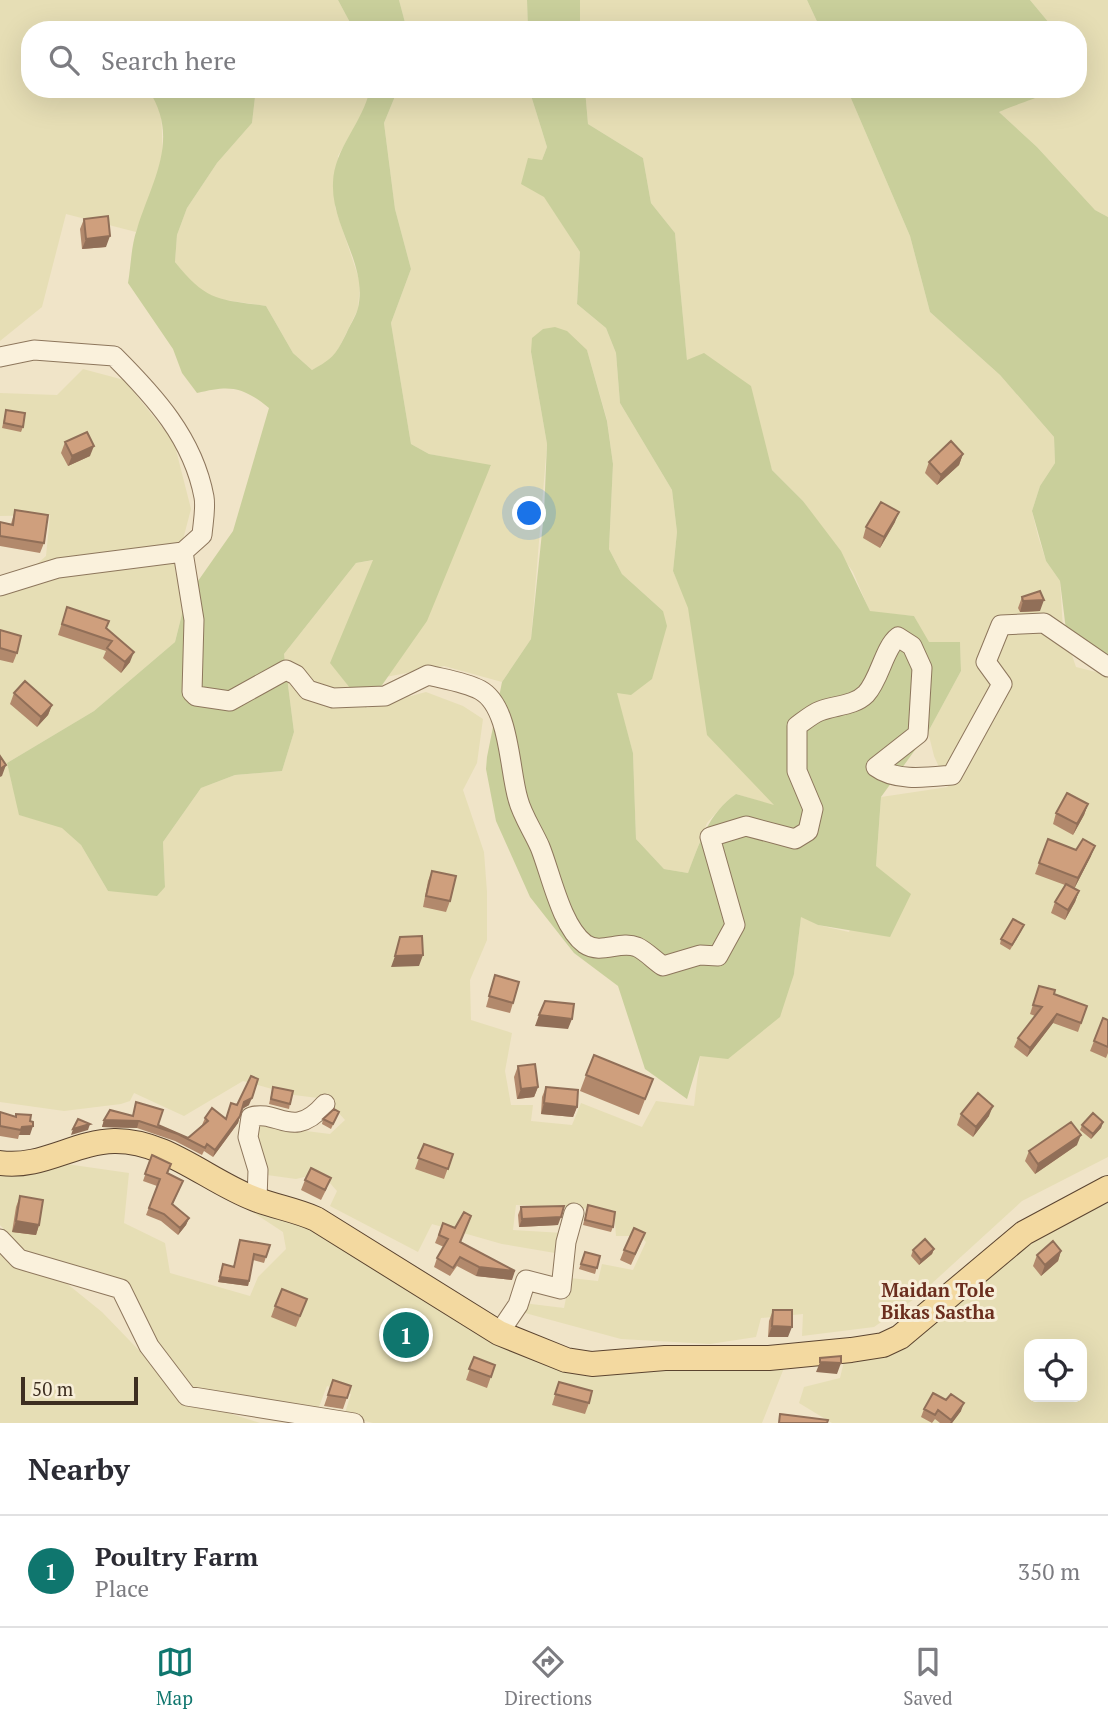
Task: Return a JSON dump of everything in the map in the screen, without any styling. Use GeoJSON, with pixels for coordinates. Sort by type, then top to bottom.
{"type":"FeatureCollection","features":[{"type":"Feature","properties":{"kind":"main road"},"geometry":{"type":"LineString","coordinates":[[0,1163],[24,1165],[99,1143],[127,1142],[171,1155],[215,1182],[257,1200],[316,1219],[499,1333],[566,1360],[592,1364],[664,1358],[769,1358],[883,1345],[915,1325],[1024,1233],[1108,1188]]}},
{"type":"Feature","properties":{"kind":"street"},"geometry":{"type":"LineString","coordinates":[[0,357],[34,350],[114,356],[162,404],[191,456],[205,499],[202,535],[183,552],[58,568],[0,586]]}},
{"type":"Feature","properties":{"kind":"street"},"geometry":{"type":"LineString","coordinates":[[183,552],[194,620],[192,692],[196,696],[230,701],[286,670],[296,675],[307,690],[333,698],[385,696],[428,675],[481,690],[497,709],[504,729],[518,800],[539,844],[559,901],[579,937],[586,945],[602,949],[620,945],[637,947],[663,966],[700,955],[718,956],[735,925],[710,837],[746,826],[795,839],[808,831],[813,809],[797,771],[797,726],[818,712],[855,701],[867,693],[886,661],[893,641],[898,637],[912,646],[922,668],[918,734],[876,767],[883,773],[903,776],[952,775],[1002,684],[986,662],[1001,625],[1044,623],[1108,667]]}},
{"type":"Feature","properties":{"kind":"street"},"geometry":{"type":"LineString","coordinates":[[257,1200],[258,1170],[248,1137],[251,1118],[295,1122],[309,1118],[325,1104]]}},
{"type":"Feature","properties":{"kind":"street"},"geometry":{"type":"LineString","coordinates":[[499,1333],[518,1305],[526,1280],[561,1289],[566,1242],[574,1213]]}},
{"type":"Feature","properties":{"kind":"street"},"geometry":{"type":"LineString","coordinates":[[0,1239],[19,1259],[121,1289],[149,1346],[187,1396],[354,1423]]}},
{"type":"Feature","properties":{"kind":"shaded area"},"geometry":{"type":"Polygon","coordinates":[[[0,0],[338,0],[349,21],[21,21],[21,98],[154,98],[161,108],[163,161],[136,232],[66,214],[42,307],[0,341],[0,0]]]}},
{"type":"Feature","properties":{"kind":"shaded area"},"geometry":{"type":"Polygon","coordinates":[[[399,0],[527,0],[528,21],[405,21],[399,0]]]}},
{"type":"Feature","properties":{"kind":"shaded area"},"geometry":{"type":"Polygon","coordinates":[[[580,0],[807,0],[817,21],[580,21],[580,0]]]}},
{"type":"Feature","properties":{"kind":"shaded area"},"geometry":{"type":"Polygon","coordinates":[[[1030,0],[1108,0],[1108,217],[1095,210],[1037,147],[999,112],[1029,98],[1087,98],[1087,21],[1048,21],[1030,0]]]}},
{"type":"Feature","properties":{"kind":"shaded area"},"geometry":{"type":"Polygon","coordinates":[[[255,98],[368,98],[366,108],[338,156],[335,207],[360,282],[358,309],[334,358],[312,370],[293,353],[266,306],[212,298],[192,283],[175,262],[177,235],[187,208],[217,163],[252,123],[255,98]]]}},
{"type":"Feature","properties":{"kind":"shaded area"},"geometry":{"type":"Polygon","coordinates":[[[394,98],[532,98],[547,147],[542,160],[544,196],[580,252],[577,304],[606,328],[616,353],[620,403],[672,490],[677,532],[673,571],[775,806],[736,794],[707,823],[688,873],[664,869],[636,839],[633,753],[616,692],[663,611],[622,574],[609,549],[613,464],[607,420],[587,350],[531,352],[547,444],[531,639],[502,682],[444,666],[375,679],[491,466],[429,454],[411,444],[391,323],[411,269],[395,209],[384,123],[394,98]]]}},
{"type":"Feature","properties":{"kind":"shaded area"},"geometry":{"type":"Polygon","coordinates":[[[586,98],[851,98],[910,236],[930,312],[1000,375],[1054,437],[1055,463],[1040,486],[1032,511],[1046,561],[1060,581],[1063,629],[1076,667],[1108,675],[1108,1157],[1022,1201],[917,1297],[874,1327],[802,1336],[803,1314],[761,1318],[756,1337],[710,1344],[621,1339],[525,1313],[523,1303],[564,1308],[570,1278],[598,1281],[602,1264],[633,1270],[646,1242],[640,1236],[616,1236],[614,1210],[516,1205],[513,1230],[563,1233],[555,1253],[502,1244],[432,1224],[418,1252],[330,1206],[337,1191],[321,1173],[296,1179],[267,1175],[257,1137],[262,1110],[298,1130],[330,1134],[345,1120],[326,1099],[294,1095],[243,1081],[184,1116],[134,1093],[130,1101],[121,1104],[64,1111],[0,1102],[0,597],[46,556],[50,515],[0,516],[0,393],[57,395],[83,369],[124,380],[174,442],[191,509],[175,570],[184,606],[175,642],[94,711],[7,763],[20,815],[62,827],[81,845],[108,891],[165,887],[163,842],[201,788],[235,775],[282,771],[294,732],[284,654],[356,563],[374,560],[366,708],[426,692],[463,706],[483,719],[477,763],[463,790],[484,852],[487,892],[487,940],[470,980],[471,1020],[512,1033],[505,1071],[511,1105],[533,1105],[531,1121],[572,1125],[581,1103],[642,1127],[656,1101],[694,1106],[700,1056],[794,974],[801,916],[818,925],[849,932],[876,866],[881,797],[948,787],[934,756],[928,732],[961,671],[960,642],[928,642],[914,616],[870,612],[853,572],[803,501],[772,470],[763,441],[687,361],[675,233],[651,203],[643,158],[588,124],[586,98]]]}},
{"type":"Feature","properties":{"kind":"shaded area"},"geometry":{"type":"Polygon","coordinates":[[[66,1164],[129,1173],[124,1223],[165,1243],[170,1273],[250,1296],[258,1277],[286,1249],[283,1232],[248,1209],[301,1223],[573,1365],[786,1363],[762,1423],[373,1423],[344,1416],[351,1394],[327,1386],[317,1412],[191,1395],[144,1327],[126,1286],[36,1264],[0,1225],[0,1170],[13,1169],[12,1177],[66,1164]]]}},
{"type":"Feature","properties":{"kind":"shaded area"},"geometry":{"type":"Polygon","coordinates":[[[1108,1193],[1108,1423],[832,1423],[799,1403],[804,1387],[840,1378],[845,1357],[904,1341],[1026,1237],[1108,1193]]]}},
{"type":"Feature","properties":{"kind":"shaded area"},"geometry":{"type":"Polygon","coordinates":[[[0,1252],[60,1278],[102,1312],[187,1400],[260,1423],[0,1423],[0,1252]]]}},
{"type":"Feature","properties":{"kind":"green space"},"geometry":{"type":"Polygon","coordinates":[[[338,0],[399,0],[405,21],[349,21],[338,0]]]}},
{"type":"Feature","properties":{"kind":"green space"},"geometry":{"type":"Polygon","coordinates":[[[527,0],[580,0],[580,21],[528,21],[527,0]]]}},
{"type":"Feature","properties":{"kind":"green space"},"geometry":{"type":"Polygon","coordinates":[[[807,0],[1030,0],[1048,21],[817,21],[807,0]]]}},
{"type":"Feature","properties":{"kind":"green space"},"geometry":{"type":"Polygon","coordinates":[[[153,98],[255,98],[252,123],[217,163],[187,208],[177,235],[175,262],[205,292],[225,300],[266,306],[293,353],[312,370],[330,359],[337,351],[358,308],[360,292],[354,261],[334,199],[333,183],[338,158],[367,98],[394,98],[384,123],[395,209],[411,269],[391,323],[411,444],[429,454],[491,465],[427,621],[366,708],[330,663],[373,560],[356,563],[284,654],[294,732],[282,771],[235,775],[201,788],[163,842],[165,887],[157,896],[108,891],[81,845],[62,828],[19,815],[7,763],[94,711],[175,642],[184,606],[191,591],[233,531],[269,408],[251,395],[235,389],[197,393],[182,373],[173,349],[128,283],[135,236],[156,176],[163,142],[158,107],[153,98]]]}},
{"type":"Feature","properties":{"kind":"green space"},"geometry":{"type":"Polygon","coordinates":[[[532,98],[586,98],[588,124],[643,158],[651,203],[675,233],[687,360],[704,353],[751,386],[772,470],[803,501],[841,551],[870,611],[914,616],[929,642],[960,642],[961,671],[928,732],[881,797],[876,866],[911,894],[890,937],[818,925],[801,917],[794,974],[780,1017],[728,1059],[700,1056],[687,1099],[645,1069],[618,986],[574,953],[530,897],[496,821],[486,769],[502,682],[531,639],[544,513],[547,444],[531,352],[532,338],[543,329],[555,327],[567,331],[587,350],[607,421],[613,464],[609,549],[622,574],[663,611],[667,626],[652,679],[631,695],[617,693],[633,753],[636,839],[664,869],[688,873],[701,840],[718,810],[736,794],[774,805],[707,735],[688,608],[673,571],[677,532],[672,490],[620,403],[616,353],[606,328],[577,304],[580,252],[544,197],[521,184],[528,158],[542,160],[547,147],[532,98]]]}},
{"type":"Feature","properties":{"kind":"green space"},"geometry":{"type":"Polygon","coordinates":[[[851,98],[1034,98],[999,112],[1037,147],[1095,210],[1108,217],[1108,664],[1066,630],[1060,581],[1046,561],[1032,511],[1040,486],[1055,463],[1054,437],[1000,375],[930,312],[910,236],[851,98]]]}},
{"type":"Feature","properties":{"kind":"building"},"geometry":{"type":"Polygon","coordinates":[[[108,216],[110,236],[86,239],[84,219],[108,216]]]}},
{"type":"Feature","properties":{"kind":"building"},"geometry":{"type":"Polygon","coordinates":[[[6,410],[25,413],[23,427],[4,423],[6,410]]]}},
{"type":"Feature","properties":{"kind":"building"},"geometry":{"type":"Polygon","coordinates":[[[87,432],[94,446],[72,456],[65,442],[87,432]]]}},
{"type":"Feature","properties":{"kind":"building"},"geometry":{"type":"Polygon","coordinates":[[[951,441],[963,454],[941,475],[929,462],[951,441]]]}},
{"type":"Feature","properties":{"kind":"building"},"geometry":{"type":"Polygon","coordinates":[[[881,502],[899,512],[884,537],[866,527],[881,502]]]}},
{"type":"Feature","properties":{"kind":"building"},"geometry":{"type":"Polygon","coordinates":[[[15,510],[48,515],[44,543],[0,536],[0,522],[13,525],[15,510]]]}},
{"type":"Feature","properties":{"kind":"building"},"geometry":{"type":"Polygon","coordinates":[[[1040,591],[1044,600],[1023,601],[1022,597],[1040,591]]]}},
{"type":"Feature","properties":{"kind":"building"},"geometry":{"type":"Polygon","coordinates":[[[67,607],[109,621],[106,628],[134,652],[125,662],[107,648],[112,641],[62,624],[67,607]]]}},
{"type":"Feature","properties":{"kind":"building"},"geometry":{"type":"Polygon","coordinates":[[[0,630],[21,636],[17,653],[0,648],[0,630]]]}},
{"type":"Feature","properties":{"kind":"building"},"geometry":{"type":"Polygon","coordinates":[[[25,681],[52,705],[41,717],[14,693],[25,681]]]}},
{"type":"Feature","properties":{"kind":"building"},"geometry":{"type":"Polygon","coordinates":[[[0,756],[6,765],[0,769],[0,756]]]}},
{"type":"Feature","properties":{"kind":"building"},"geometry":{"type":"Polygon","coordinates":[[[1067,793],[1088,804],[1077,824],[1056,813],[1067,793]]]}},
{"type":"Feature","properties":{"kind":"building"},"geometry":{"type":"Polygon","coordinates":[[[1048,839],[1076,850],[1083,839],[1095,846],[1078,878],[1039,863],[1048,839]]]}},
{"type":"Feature","properties":{"kind":"building"},"geometry":{"type":"Polygon","coordinates":[[[432,871],[456,876],[450,901],[426,896],[432,871]]]}},
{"type":"Feature","properties":{"kind":"building"},"geometry":{"type":"Polygon","coordinates":[[[1066,884],[1079,891],[1068,910],[1055,902],[1066,884]]]}},
{"type":"Feature","properties":{"kind":"building"},"geometry":{"type":"Polygon","coordinates":[[[1013,919],[1024,925],[1012,945],[1001,939],[1013,919]]]}},
{"type":"Feature","properties":{"kind":"building"},"geometry":{"type":"Polygon","coordinates":[[[422,936],[423,955],[395,956],[400,937],[422,936]]]}},
{"type":"Feature","properties":{"kind":"building"},"geometry":{"type":"Polygon","coordinates":[[[495,975],[519,982],[513,1003],[489,996],[495,975]]]}},
{"type":"Feature","properties":{"kind":"building"},"geometry":{"type":"Polygon","coordinates":[[[1039,986],[1055,990],[1054,994],[1087,1006],[1081,1023],[1057,1014],[1030,1048],[1018,1038],[1042,1007],[1033,1005],[1039,986]]]}},
{"type":"Feature","properties":{"kind":"building"},"geometry":{"type":"Polygon","coordinates":[[[545,1001],[574,1004],[572,1019],[539,1015],[545,1001]]]}},
{"type":"Feature","properties":{"kind":"building"},"geometry":{"type":"Polygon","coordinates":[[[1103,1018],[1108,1020],[1108,1047],[1094,1041],[1103,1018]]]}},
{"type":"Feature","properties":{"kind":"building"},"geometry":{"type":"Polygon","coordinates":[[[594,1055],[653,1079],[645,1099],[586,1075],[594,1055]]]}},
{"type":"Feature","properties":{"kind":"building"},"geometry":{"type":"Polygon","coordinates":[[[535,1064],[538,1087],[521,1089],[518,1066],[535,1064]]]}},
{"type":"Feature","properties":{"kind":"building"},"geometry":{"type":"Polygon","coordinates":[[[251,1076],[258,1079],[252,1098],[244,1102],[240,1116],[215,1150],[207,1144],[205,1148],[178,1134],[139,1121],[104,1120],[110,1110],[133,1116],[136,1102],[163,1110],[158,1125],[188,1138],[208,1121],[205,1118],[212,1108],[226,1119],[231,1103],[237,1105],[251,1076]]]}},
{"type":"Feature","properties":{"kind":"building"},"geometry":{"type":"Polygon","coordinates":[[[273,1087],[293,1091],[290,1104],[271,1099],[273,1087]]]}},
{"type":"Feature","properties":{"kind":"building"},"geometry":{"type":"Polygon","coordinates":[[[546,1087],[578,1090],[577,1107],[544,1103],[546,1087]]]}},
{"type":"Feature","properties":{"kind":"building"},"geometry":{"type":"Polygon","coordinates":[[[978,1093],[993,1106],[976,1127],[961,1114],[978,1093]]]}},
{"type":"Feature","properties":{"kind":"building"},"geometry":{"type":"Polygon","coordinates":[[[334,1109],[339,1112],[333,1124],[323,1119],[334,1109]]]}},
{"type":"Feature","properties":{"kind":"building"},"geometry":{"type":"Polygon","coordinates":[[[0,1112],[16,1117],[16,1114],[31,1115],[33,1126],[22,1127],[21,1130],[0,1126],[0,1112]]]}},
{"type":"Feature","properties":{"kind":"building"},"geometry":{"type":"Polygon","coordinates":[[[1093,1113],[1103,1122],[1093,1134],[1082,1125],[1093,1113]]]}},
{"type":"Feature","properties":{"kind":"building"},"geometry":{"type":"Polygon","coordinates":[[[78,1119],[90,1124],[73,1129],[78,1119]]]}},
{"type":"Feature","properties":{"kind":"building"},"geometry":{"type":"Polygon","coordinates":[[[1071,1122],[1081,1135],[1038,1164],[1029,1151],[1071,1122]]]}},
{"type":"Feature","properties":{"kind":"building"},"geometry":{"type":"Polygon","coordinates":[[[424,1144],[453,1154],[448,1169],[418,1158],[424,1144]]]}},
{"type":"Feature","properties":{"kind":"building"},"geometry":{"type":"Polygon","coordinates":[[[152,1155],[171,1164],[167,1173],[183,1181],[172,1204],[189,1218],[180,1228],[164,1214],[149,1208],[160,1179],[145,1174],[152,1155]]]}},
{"type":"Feature","properties":{"kind":"building"},"geometry":{"type":"Polygon","coordinates":[[[311,1168],[331,1178],[325,1190],[305,1180],[311,1168]]]}},
{"type":"Feature","properties":{"kind":"building"},"geometry":{"type":"Polygon","coordinates":[[[20,1196],[43,1200],[39,1225],[16,1221],[20,1196]]]}},
{"type":"Feature","properties":{"kind":"building"},"geometry":{"type":"Polygon","coordinates":[[[588,1205],[615,1212],[613,1227],[585,1220],[588,1205]]]}},
{"type":"Feature","properties":{"kind":"building"},"geometry":{"type":"Polygon","coordinates":[[[564,1206],[561,1217],[522,1219],[521,1207],[564,1206]]]}},
{"type":"Feature","properties":{"kind":"building"},"geometry":{"type":"Polygon","coordinates":[[[464,1212],[471,1216],[460,1242],[515,1271],[479,1267],[460,1257],[453,1268],[437,1258],[448,1239],[439,1235],[443,1223],[455,1228],[464,1212]]]}},
{"type":"Feature","properties":{"kind":"building"},"geometry":{"type":"Polygon","coordinates":[[[634,1228],[645,1233],[635,1254],[624,1250],[634,1228]]]}},
{"type":"Feature","properties":{"kind":"building"},"geometry":{"type":"Polygon","coordinates":[[[925,1239],[934,1249],[921,1260],[913,1250],[925,1239]]]}},
{"type":"Feature","properties":{"kind":"building"},"geometry":{"type":"Polygon","coordinates":[[[240,1240],[270,1245],[266,1257],[254,1254],[249,1281],[220,1277],[223,1264],[234,1267],[240,1240]]]}},
{"type":"Feature","properties":{"kind":"building"},"geometry":{"type":"Polygon","coordinates":[[[1053,1241],[1061,1251],[1045,1265],[1037,1255],[1053,1241]]]}},
{"type":"Feature","properties":{"kind":"building"},"geometry":{"type":"Polygon","coordinates":[[[585,1252],[600,1256],[597,1268],[581,1264],[585,1252]]]}},
{"type":"Feature","properties":{"kind":"building"},"geometry":{"type":"Polygon","coordinates":[[[282,1289],[307,1299],[300,1316],[275,1306],[282,1289]]]}},
{"type":"Feature","properties":{"kind":"building"},"geometry":{"type":"Polygon","coordinates":[[[773,1310],[792,1310],[792,1327],[772,1326],[773,1310]]]}},
{"type":"Feature","properties":{"kind":"building"},"geometry":{"type":"Polygon","coordinates":[[[841,1356],[841,1363],[820,1362],[820,1358],[841,1356]]]}},
{"type":"Feature","properties":{"kind":"building"},"geometry":{"type":"Polygon","coordinates":[[[474,1357],[495,1365],[491,1377],[469,1369],[474,1357]]]}},
{"type":"Feature","properties":{"kind":"building"},"geometry":{"type":"Polygon","coordinates":[[[333,1380],[351,1386],[347,1398],[328,1395],[333,1380]]]}},
{"type":"Feature","properties":{"kind":"building"},"geometry":{"type":"Polygon","coordinates":[[[559,1382],[592,1391],[589,1403],[555,1394],[559,1382]]]}},
{"type":"Feature","properties":{"kind":"building"},"geometry":{"type":"Polygon","coordinates":[[[933,1393],[946,1400],[951,1394],[964,1403],[951,1420],[938,1410],[935,1415],[924,1409],[933,1393]]]}},
{"type":"Feature","properties":{"kind":"building"},"geometry":{"type":"Polygon","coordinates":[[[780,1414],[828,1420],[827,1423],[779,1423],[780,1414]]]}},
{"type":"Feature","properties":{"kind":"place","name":"Poultry Farm"},"geometry":{"type":"Point","coordinates":[406,1335]}},
{"type":"Feature","properties":{"kind":"district","name":"Maidan Tole Bikas Sastha"},"geometry":{"type":"Point","coordinates":[938,1300]}}]}
